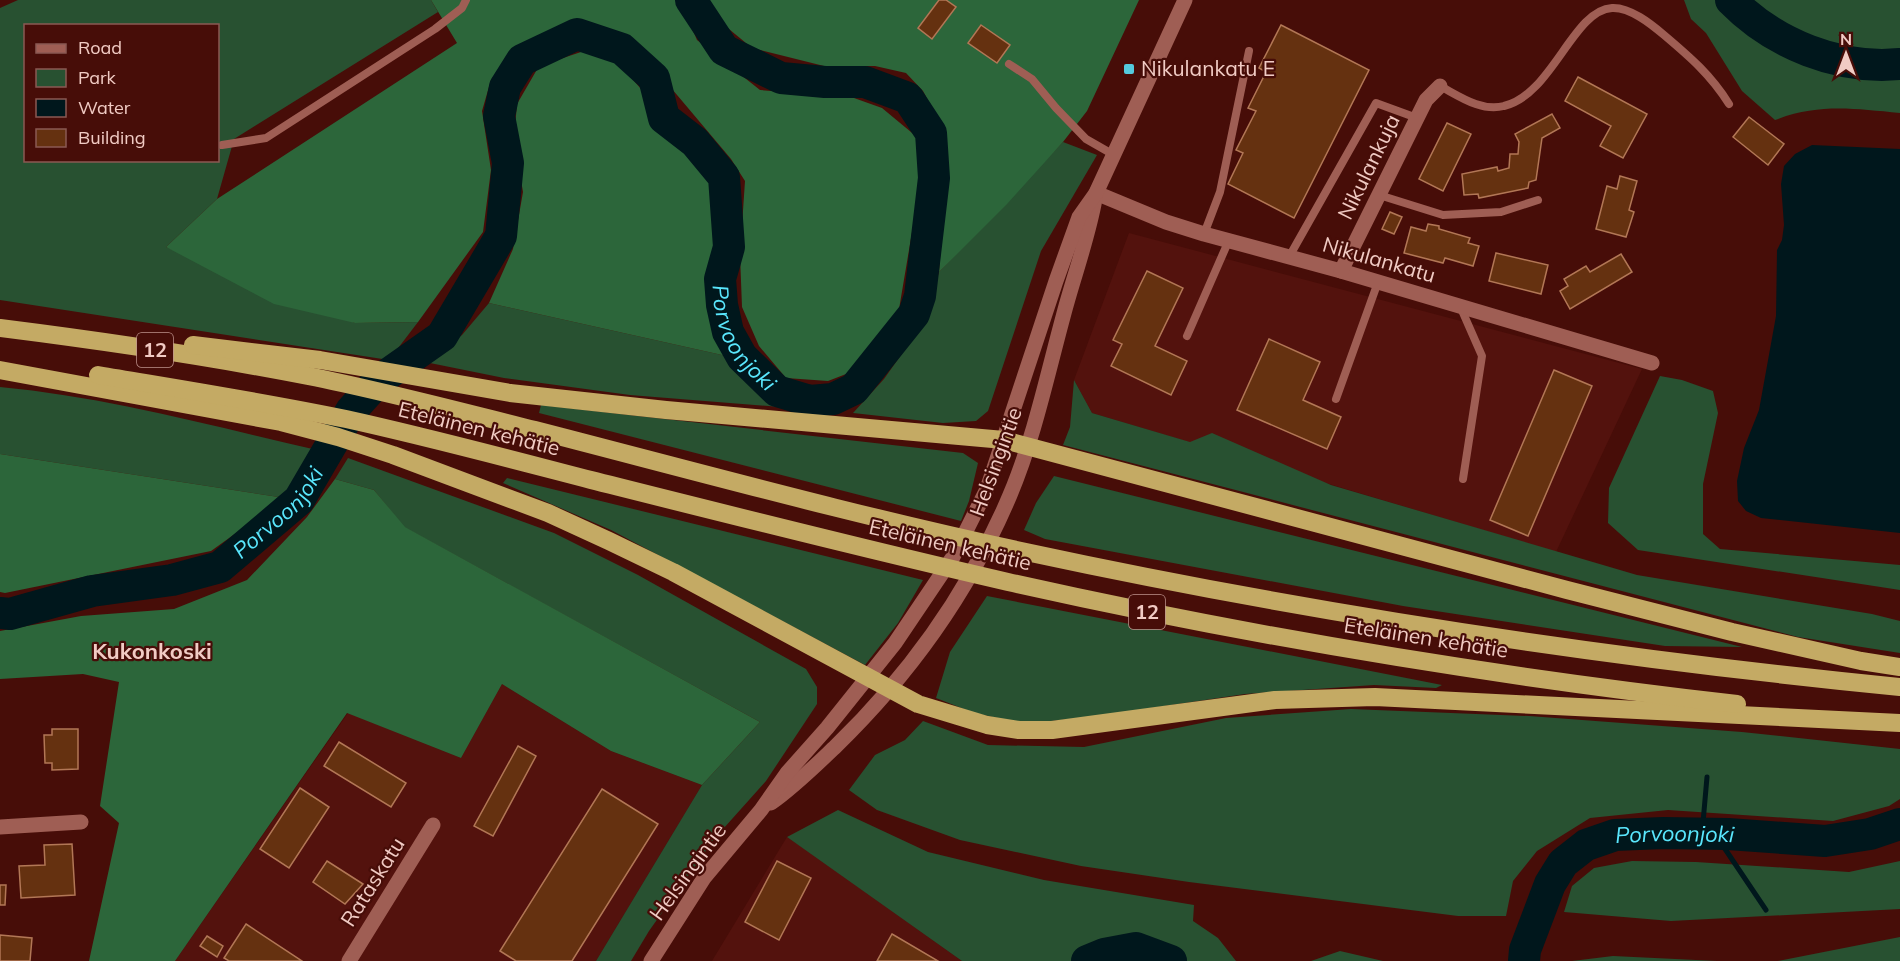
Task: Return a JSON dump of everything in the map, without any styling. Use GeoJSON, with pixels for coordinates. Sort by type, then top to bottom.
{"type":"FeatureCollection","features":[{"type":"Feature","properties":{"kind":"highway"},"geometry":{"type":"LineString","coordinates":[[0,326],[84,331],[320,360],[510,393],[1004,440],[1390,545],[1655,613],[1798,647],[1900,667]]}},
{"type":"Feature","properties":{"kind":"highway","name":"Eteläinen kehätie"},"geometry":{"type":"LineString","coordinates":[[0,326],[105,341],[310,376],[1011,549],[1308,607],[1536,644],[1737,671],[1900,687]]}},
{"type":"Feature","properties":{"kind":"highway","name":"Eteläinen kehätie"},"geometry":{"type":"LineString","coordinates":[[0,362],[61,369],[286,415],[407,434],[833,541],[1011,583],[1162,615],[1327,645],[1580,685],[1900,722]]}},
{"type":"Feature","properties":{"kind":"highway"},"geometry":{"type":"LineString","coordinates":[[0,370],[286,415],[338,437],[548,513],[673,572],[918,704],[987,725],[1019,730],[1052,730],[1275,700],[1376,697],[1900,722]]}},
{"type":"Feature","properties":{"kind":"main road","name":"Helsingintie"},"geometry":{"type":"LineString","coordinates":[[651,961],[704,878],[918,612],[953,557],[987,489],[1079,217],[1096,193],[1185,0]]}},
{"type":"Feature","properties":{"kind":"main road","name":"Nikulankuja"},"geometry":{"type":"LineString","coordinates":[[1341,271],[1426,100],[1440,86]]}},
{"type":"Feature","properties":{"kind":"main road","name":"Helsingintie"},"geometry":{"type":"LineString","coordinates":[[761,810],[797,784],[873,709],[944,618],[976,566],[1010,494],[1028,446],[1070,288],[1091,221],[1096,193]]}},
{"type":"Feature","properties":{"kind":"main road","name":"Nikulankatu"},"geometry":{"type":"LineString","coordinates":[[1096,193],[1166,222],[1204,234],[1341,271],[1652,363]]}},
{"type":"Feature","properties":{"kind":"main road"},"geometry":{"type":"LineString","coordinates":[[0,827],[81,822]]}},
{"type":"Feature","properties":{"kind":"main road","name":"Rataskatu"},"geometry":{"type":"LineString","coordinates":[[349,961],[434,825]]}},
{"type":"Feature","properties":{"kind":"lane"},"geometry":{"type":"LineString","coordinates":[[222,145],[266,138],[435,29],[462,9],[466,0]]}},
{"type":"Feature","properties":{"kind":"lane"},"geometry":{"type":"LineString","coordinates":[[1440,86],[1485,107],[1502,107],[1520,101],[1532,92],[1576,33],[1592,17],[1604,9],[1614,7],[1626,10],[1654,26],[1706,72],[1730,104]]}},
{"type":"Feature","properties":{"kind":"lane"},"geometry":{"type":"LineString","coordinates":[[1204,234],[1220,192],[1249,51]]}},
{"type":"Feature","properties":{"kind":"lane"},"geometry":{"type":"LineString","coordinates":[[1009,64],[1032,79],[1086,139],[1114,155]]}},
{"type":"Feature","properties":{"kind":"lane"},"geometry":{"type":"LineString","coordinates":[[1289,257],[1376,103],[1417,118]]}},
{"type":"Feature","properties":{"kind":"lane"},"geometry":{"type":"LineString","coordinates":[[1379,195],[1443,215],[1501,212],[1538,200]]}},
{"type":"Feature","properties":{"kind":"lane"},"geometry":{"type":"LineString","coordinates":[[1187,336],[1229,240]]}},
{"type":"Feature","properties":{"kind":"lane"},"geometry":{"type":"LineString","coordinates":[[1336,399],[1378,282]]}},
{"type":"Feature","properties":{"kind":"lane"},"geometry":{"type":"LineString","coordinates":[[1460,306],[1482,356],[1463,479]]}},
{"type":"Feature","properties":{"kind":"shaded area"},"geometry":{"type":"Polygon","coordinates":[[[1129,233],[1642,369],[1556,552],[1092,413],[1074,380],[1129,233]]]}},
{"type":"Feature","properties":{"kind":"shaded area"},"geometry":{"type":"Polygon","coordinates":[[[502,684],[611,751],[702,785],[596,961],[175,961],[348,713],[461,758],[502,684]]]}},
{"type":"Feature","properties":{"kind":"shaded area"},"geometry":{"type":"Polygon","coordinates":[[[787,837],[799,845],[962,961],[712,961],[787,837]]]}},
{"type":"Feature","properties":{"kind":"green space"},"geometry":{"type":"Polygon","coordinates":[[[18,0],[431,0],[438,12],[234,139],[217,199],[166,247],[355,323],[418,322],[389,360],[0,300],[0,8],[18,0]]]}},
{"type":"Feature","properties":{"kind":"green space"},"geometry":{"type":"Polygon","coordinates":[[[431,0],[680,0],[697,40],[760,90],[854,98],[882,108],[917,137],[922,173],[896,327],[859,369],[828,381],[786,378],[759,346],[742,307],[740,255],[745,181],[731,159],[629,38],[574,21],[513,51],[491,80],[482,111],[491,170],[483,232],[418,322],[355,323],[274,304],[166,247],[217,199],[457,43],[431,0]]]}},
{"type":"Feature","properties":{"kind":"green space"},"geometry":{"type":"Polygon","coordinates":[[[708,0],[1139,0],[1087,111],[1063,142],[1007,204],[939,272],[945,192],[943,128],[923,91],[906,73],[875,66],[824,66],[752,48],[718,20],[708,0]]]}},
{"type":"Feature","properties":{"kind":"green space"},"geometry":{"type":"Polygon","coordinates":[[[1684,0],[1900,0],[1900,113],[1822,109],[1775,120],[1742,91],[1706,33],[1691,19],[1684,0]]]}},
{"type":"Feature","properties":{"kind":"green space"},"geometry":{"type":"Polygon","coordinates":[[[584,51],[617,61],[647,96],[654,128],[709,173],[715,195],[711,304],[731,357],[489,303],[513,249],[523,192],[514,139],[517,104],[539,66],[584,51]]]}},
{"type":"Feature","properties":{"kind":"green space"},"geometry":{"type":"Polygon","coordinates":[[[1063,142],[1097,155],[1041,251],[988,411],[976,421],[943,423],[853,413],[884,379],[925,321],[939,272],[1063,142]]]}},
{"type":"Feature","properties":{"kind":"green space"},"geometry":{"type":"Polygon","coordinates":[[[489,303],[731,357],[762,396],[793,408],[630,395],[504,378],[425,362],[462,335],[489,303]]]}},
{"type":"Feature","properties":{"kind":"green space"},"geometry":{"type":"Polygon","coordinates":[[[1660,376],[1682,380],[1713,391],[1718,413],[1703,484],[1703,534],[1720,549],[1900,565],[1900,590],[1638,550],[1608,523],[1609,488],[1660,376]]]}},
{"type":"Feature","properties":{"kind":"green space"},"geometry":{"type":"Polygon","coordinates":[[[1074,380],[1092,413],[1190,442],[1212,433],[1331,485],[1637,575],[1872,614],[1900,621],[1900,653],[1798,637],[1063,445],[1070,427],[1074,380]]]}},
{"type":"Feature","properties":{"kind":"green space"},"geometry":{"type":"Polygon","coordinates":[[[0,387],[120,405],[317,450],[285,498],[0,454],[0,387]]]}},
{"type":"Feature","properties":{"kind":"green space"},"geometry":{"type":"Polygon","coordinates":[[[541,405],[963,453],[978,463],[969,501],[961,521],[539,413],[541,405]]]}},
{"type":"Feature","properties":{"kind":"green space"},"geometry":{"type":"Polygon","coordinates":[[[0,454],[285,498],[211,551],[5,593],[0,592],[0,454]]]}},
{"type":"Feature","properties":{"kind":"green space"},"geometry":{"type":"Polygon","coordinates":[[[348,458],[554,533],[638,575],[806,669],[817,687],[817,704],[766,781],[715,838],[649,931],[631,961],[596,961],[702,785],[760,722],[404,527],[374,490],[335,479],[348,458]]]}},
{"type":"Feature","properties":{"kind":"green space"},"geometry":{"type":"Polygon","coordinates":[[[1054,476],[1742,647],[1665,646],[1403,606],[1045,539],[1024,530],[1036,503],[1054,476]]]}},
{"type":"Feature","properties":{"kind":"green space"},"geometry":{"type":"Polygon","coordinates":[[[507,478],[923,580],[898,623],[865,665],[611,530],[503,483],[507,478]]]}},
{"type":"Feature","properties":{"kind":"green space"},"geometry":{"type":"Polygon","coordinates":[[[335,479],[374,490],[405,527],[760,722],[702,785],[611,751],[502,684],[461,758],[347,713],[175,961],[89,961],[119,823],[100,806],[119,682],[83,674],[0,679],[0,631],[81,616],[174,609],[247,580],[307,517],[335,479]]]}},
{"type":"Feature","properties":{"kind":"green space"},"geometry":{"type":"Polygon","coordinates":[[[987,596],[1442,685],[1436,688],[1374,685],[1245,694],[1091,717],[1016,722],[974,713],[936,698],[950,652],[987,596]]]}},
{"type":"Feature","properties":{"kind":"green space"},"geometry":{"type":"Polygon","coordinates":[[[1351,709],[1529,716],[1742,732],[1900,749],[1900,799],[1889,806],[1833,821],[1668,810],[1590,818],[1537,851],[1513,881],[1506,916],[1458,916],[1081,866],[960,840],[877,810],[849,790],[875,755],[905,740],[923,721],[988,745],[1084,747],[1226,718],[1351,709]]]}},
{"type":"Feature","properties":{"kind":"green space"},"geometry":{"type":"Polygon","coordinates":[[[838,810],[928,852],[1044,880],[1194,905],[1193,921],[1218,938],[1236,961],[962,961],[787,837],[838,810]]]}},
{"type":"Feature","properties":{"kind":"green space"},"geometry":{"type":"Polygon","coordinates":[[[1632,861],[1696,862],[1849,872],[1900,861],[1900,909],[1671,921],[1564,912],[1572,886],[1594,868],[1632,861]]]}},
{"type":"Feature","properties":{"kind":"green space"},"geometry":{"type":"Polygon","coordinates":[[[1900,937],[1900,961],[1778,961],[1900,937]]]}},
{"type":"Feature","properties":{"kind":"green space"},"geometry":{"type":"Polygon","coordinates":[[[1340,951],[1383,961],[1311,961],[1340,951]]]}},
{"type":"Feature","properties":{"kind":"green space"},"geometry":{"type":"Polygon","coordinates":[[[1613,956],[1717,961],[1572,961],[1613,956]]]}},
{"type":"Feature","properties":{"kind":"water"},"geometry":{"type":"Polygon","coordinates":[[[1812,145],[1900,149],[1900,533],[1761,518],[1746,511],[1738,501],[1737,481],[1744,448],[1759,410],[1776,316],[1777,250],[1782,240],[1784,225],[1781,184],[1784,166],[1795,154],[1812,145]]]}},
{"type":"Feature","properties":{"kind":"building"},"geometry":{"type":"Polygon","coordinates":[[[939,0],[946,0],[956,7],[932,39],[918,28],[939,0]]]}},
{"type":"Feature","properties":{"kind":"building"},"geometry":{"type":"Polygon","coordinates":[[[981,25],[1010,45],[997,63],[968,43],[981,25]]]}},
{"type":"Feature","properties":{"kind":"building"},"geometry":{"type":"Polygon","coordinates":[[[1281,25],[1369,70],[1294,218],[1228,184],[1243,153],[1236,150],[1256,111],[1248,108],[1266,72],[1259,68],[1281,25]]]}},
{"type":"Feature","properties":{"kind":"building"},"geometry":{"type":"Polygon","coordinates":[[[1578,77],[1647,114],[1623,158],[1600,146],[1611,126],[1565,101],[1578,77]]]}},
{"type":"Feature","properties":{"kind":"building"},"geometry":{"type":"Polygon","coordinates":[[[1552,114],[1560,128],[1542,138],[1536,180],[1529,182],[1528,188],[1479,198],[1478,194],[1464,195],[1462,174],[1497,167],[1498,171],[1509,168],[1510,154],[1518,154],[1519,142],[1515,134],[1552,114]]]}},
{"type":"Feature","properties":{"kind":"building"},"geometry":{"type":"Polygon","coordinates":[[[1749,117],[1784,144],[1768,165],[1733,137],[1749,117]]]}},
{"type":"Feature","properties":{"kind":"building"},"geometry":{"type":"Polygon","coordinates":[[[1447,123],[1471,134],[1443,191],[1419,179],[1447,123]]]}},
{"type":"Feature","properties":{"kind":"building"},"geometry":{"type":"Polygon","coordinates":[[[1620,176],[1637,181],[1629,210],[1634,212],[1626,237],[1596,229],[1607,186],[1617,189],[1620,176]]]}},
{"type":"Feature","properties":{"kind":"building"},"geometry":{"type":"Polygon","coordinates":[[[1390,212],[1402,217],[1394,234],[1382,229],[1390,212]]]}},
{"type":"Feature","properties":{"kind":"building"},"geometry":{"type":"Polygon","coordinates":[[[1428,224],[1470,238],[1468,243],[1479,246],[1473,266],[1445,258],[1443,263],[1404,253],[1411,227],[1426,231],[1428,224]]]}},
{"type":"Feature","properties":{"kind":"building"},"geometry":{"type":"Polygon","coordinates":[[[1496,253],[1548,265],[1541,294],[1489,281],[1496,253]]]}},
{"type":"Feature","properties":{"kind":"building"},"geometry":{"type":"Polygon","coordinates":[[[1621,254],[1632,272],[1570,309],[1560,291],[1568,286],[1564,279],[1586,266],[1590,272],[1621,254]]]}},
{"type":"Feature","properties":{"kind":"building"},"geometry":{"type":"Polygon","coordinates":[[[1147,271],[1183,288],[1155,346],[1187,361],[1171,395],[1111,366],[1122,344],[1113,340],[1147,271]]]}},
{"type":"Feature","properties":{"kind":"building"},"geometry":{"type":"Polygon","coordinates":[[[1269,339],[1320,362],[1303,400],[1341,417],[1327,449],[1237,410],[1269,339]]]}},
{"type":"Feature","properties":{"kind":"building"},"geometry":{"type":"Polygon","coordinates":[[[1554,370],[1592,386],[1528,536],[1490,520],[1554,370]]]}},
{"type":"Feature","properties":{"kind":"building"},"geometry":{"type":"Polygon","coordinates":[[[52,729],[78,729],[78,769],[52,770],[52,763],[45,763],[44,735],[52,735],[52,729]]]}},
{"type":"Feature","properties":{"kind":"building"},"geometry":{"type":"Polygon","coordinates":[[[339,742],[406,783],[391,807],[324,766],[339,742]]]}},
{"type":"Feature","properties":{"kind":"building"},"geometry":{"type":"Polygon","coordinates":[[[518,746],[536,756],[493,836],[474,826],[518,746]]]}},
{"type":"Feature","properties":{"kind":"building"},"geometry":{"type":"Polygon","coordinates":[[[300,788],[329,807],[289,868],[260,849],[300,788]]]}},
{"type":"Feature","properties":{"kind":"building"},"geometry":{"type":"Polygon","coordinates":[[[602,789],[658,824],[572,961],[516,961],[500,951],[602,789]]]}},
{"type":"Feature","properties":{"kind":"building"},"geometry":{"type":"Polygon","coordinates":[[[72,844],[75,895],[21,898],[19,866],[45,865],[44,845],[72,844]]]}},
{"type":"Feature","properties":{"kind":"building"},"geometry":{"type":"Polygon","coordinates":[[[327,861],[363,884],[345,904],[313,882],[327,861]]]}},
{"type":"Feature","properties":{"kind":"building"},"geometry":{"type":"Polygon","coordinates":[[[777,861],[811,878],[779,940],[745,922],[777,861]]]}},
{"type":"Feature","properties":{"kind":"building"},"geometry":{"type":"Polygon","coordinates":[[[0,885],[6,885],[5,905],[0,905],[0,885]]]}},
{"type":"Feature","properties":{"kind":"building"},"geometry":{"type":"Polygon","coordinates":[[[246,924],[302,961],[229,961],[224,958],[246,924]]]}},
{"type":"Feature","properties":{"kind":"building"},"geometry":{"type":"Polygon","coordinates":[[[892,934],[938,961],[877,961],[892,934]]]}},
{"type":"Feature","properties":{"kind":"building"},"geometry":{"type":"Polygon","coordinates":[[[0,935],[32,938],[30,961],[0,961],[0,935]]]}},
{"type":"Feature","properties":{"kind":"building"},"geometry":{"type":"Polygon","coordinates":[[[207,936],[223,946],[217,957],[200,946],[207,936]]]}},
{"type":"Feature","properties":{"kind":"waterway","name":"Porvoonjoki"},"geometry":{"type":"LineString","coordinates":[[0,613],[10,614],[92,591],[172,580],[220,567],[299,500],[351,411],[378,381],[442,336],[501,236],[508,163],[499,116],[505,87],[522,60],[577,34],[622,49],[654,78],[664,118],[695,142],[724,177],[729,247],[720,279],[722,305],[728,332],[742,357],[777,391],[810,401],[833,399],[854,389],[914,314],[920,296],[934,178],[931,133],[908,98],[865,82],[825,82],[781,78],[724,50],[691,0]]}},
{"type":"Feature","properties":{"kind":"waterway","name":"Porvoonjoki"},"geometry":{"type":"LineString","coordinates":[[1731,0],[1767,29],[1809,51],[1854,63],[1900,64]]}},
{"type":"Feature","properties":{"kind":"waterway"},"geometry":{"type":"LineString","coordinates":[[1702,834],[1707,777]]}},
{"type":"Feature","properties":{"kind":"waterway","name":"Porvoonjoki"},"geometry":{"type":"LineString","coordinates":[[1524,961],[1525,950],[1550,884],[1563,863],[1586,845],[1615,835],[1663,833],[1728,834],[1825,841],[1870,834],[1900,824]]}},
{"type":"Feature","properties":{"kind":"waterway"},"geometry":{"type":"LineString","coordinates":[[1715,834],[1766,910]]}},
{"type":"Feature","properties":{"kind":"waterway","name":"Porvoonjoki"},"geometry":{"type":"LineString","coordinates":[[1087,961],[1104,954],[1136,948],[1171,961]]}},
{"type":"Feature","properties":{"kind":"place","name":"Nikulankatu E"},"geometry":{"type":"Point","coordinates":[1129,69]}},
{"type":"Feature","properties":{"kind":"district","name":"Kukonkoski"},"geometry":{"type":"Point","coordinates":[152,651]}}]}
